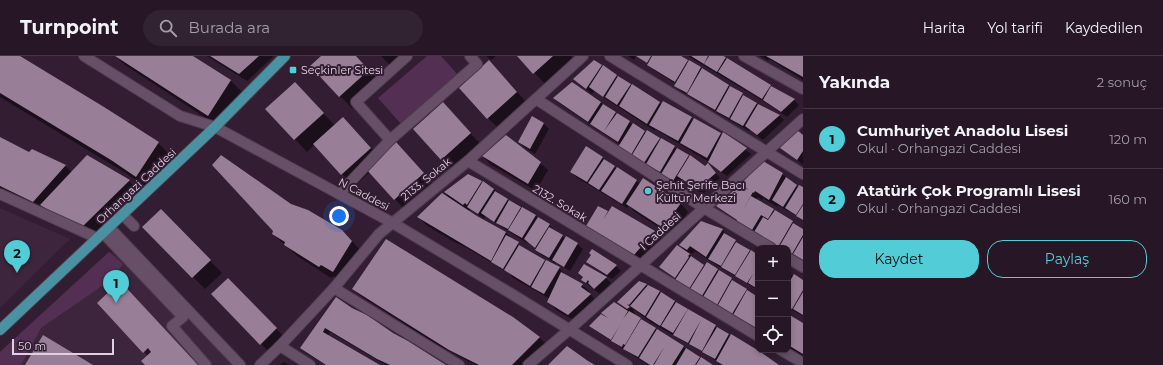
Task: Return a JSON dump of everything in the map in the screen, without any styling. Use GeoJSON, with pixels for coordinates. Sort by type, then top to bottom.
{"type":"FeatureCollection","features":[{"type":"Feature","properties":{"kind":"main road","name":"Orhangazi Caddesi"},"geometry":{"type":"LineString","coordinates":[[0,330],[215,127],[285,56]]}},
{"type":"Feature","properties":{"kind":"street","name":"N Caddesi"},"geometry":{"type":"LineString","coordinates":[[84,56],[180,116],[215,127],[391,222],[570,329],[627,365]]}},
{"type":"Feature","properties":{"kind":"street"},"geometry":{"type":"LineString","coordinates":[[390,140],[356,102],[407,56]]}},
{"type":"Feature","properties":{"kind":"street"},"geometry":{"type":"LineString","coordinates":[[338,194],[390,140],[477,64],[470,56]]}},
{"type":"Feature","properties":{"kind":"street","name":"2133. Sokak"},"geometry":{"type":"LineString","coordinates":[[260,365],[280,346],[334,288],[379,234],[391,222],[468,161],[583,56]]}},
{"type":"Feature","properties":{"kind":"street"},"geometry":{"type":"LineString","coordinates":[[610,56],[803,174]]}},
{"type":"Feature","properties":{"kind":"street"},"geometry":{"type":"LineString","coordinates":[[744,56],[803,89]]}},
{"type":"Feature","properties":{"kind":"street"},"geometry":{"type":"LineString","coordinates":[[536,99],[704,208],[766,245]]}},
{"type":"Feature","properties":{"kind":"street","name":"I Caddesi"},"geometry":{"type":"LineString","coordinates":[[528,365],[803,119]]}},
{"type":"Feature","properties":{"kind":"street","name":"2132. Sokak"},"geometry":{"type":"LineString","coordinates":[[468,161],[755,334]]}},
{"type":"Feature","properties":{"kind":"street"},"geometry":{"type":"LineString","coordinates":[[0,194],[103,233],[240,365]]}},
{"type":"Feature","properties":{"kind":"street"},"geometry":{"type":"LineString","coordinates":[[123,215],[134,226]]}},
{"type":"Feature","properties":{"kind":"street"},"geometry":{"type":"LineString","coordinates":[[103,233],[183,317],[172,326],[206,365]]}},
{"type":"Feature","properties":{"kind":"street"},"geometry":{"type":"LineString","coordinates":[[791,260],[803,267]]}},
{"type":"Feature","properties":{"kind":"street"},"geometry":{"type":"LineString","coordinates":[[334,288],[460,365]]}},
{"type":"Feature","properties":{"kind":"street"},"geometry":{"type":"LineString","coordinates":[[280,346],[310,365]]}},
{"type":"Feature","properties":{"kind":"street"},"geometry":{"type":"LineString","coordinates":[[786,353],[803,363]]}},
{"type":"Feature","properties":{"kind":"shaded area"},"geometry":{"type":"Polygon","coordinates":[[[427,56],[441,56],[458,75],[401,124],[378,98],[427,56]]]}},
{"type":"Feature","properties":{"kind":"shaded area"},"geometry":{"type":"Polygon","coordinates":[[[0,208],[70,239],[0,308],[0,208]]]}},
{"type":"Feature","properties":{"kind":"shaded area"},"geometry":{"type":"Polygon","coordinates":[[[123,245],[236,365],[0,365],[0,352],[109,252],[116,253],[123,245]]]}},
{"type":"Feature","properties":{"kind":"shaded area"},"geometry":{"type":"Polygon","coordinates":[[[109,252],[123,264],[112,279],[41,328],[21,365],[0,365],[0,352],[109,252]]]}},
{"type":"Feature","properties":{"kind":"building"},"geometry":{"type":"Polygon","coordinates":[[[0,56],[20,56],[159,142],[136,177],[111,160],[0,93],[0,56]]]}},
{"type":"Feature","properties":{"kind":"building"},"geometry":{"type":"Polygon","coordinates":[[[115,56],[193,56],[231,80],[208,116],[115,56]]]}},
{"type":"Feature","properties":{"kind":"building"},"geometry":{"type":"Polygon","coordinates":[[[210,56],[259,56],[239,74],[210,56]]]}},
{"type":"Feature","properties":{"kind":"building"},"geometry":{"type":"Polygon","coordinates":[[[321,56],[356,56],[369,70],[339,97],[310,66],[321,56]]]}},
{"type":"Feature","properties":{"kind":"building"},"geometry":{"type":"Polygon","coordinates":[[[517,56],[553,56],[533,74],[517,56]]]}},
{"type":"Feature","properties":{"kind":"building"},"geometry":{"type":"Polygon","coordinates":[[[636,56],[651,56],[647,63],[636,56]]]}},
{"type":"Feature","properties":{"kind":"building"},"geometry":{"type":"Polygon","coordinates":[[[652,56],[681,56],[688,60],[675,82],[647,65],[652,56]]]}},
{"type":"Feature","properties":{"kind":"building"},"geometry":{"type":"Polygon","coordinates":[[[691,56],[708,56],[704,64],[691,56]]]}},
{"type":"Feature","properties":{"kind":"building"},"geometry":{"type":"Polygon","coordinates":[[[709,56],[726,57],[717,72],[704,64],[709,56]]]}},
{"type":"Feature","properties":{"kind":"building"},"geometry":{"type":"Polygon","coordinates":[[[766,56],[803,56],[803,77],[766,56]]]}},
{"type":"Feature","properties":{"kind":"building"},"geometry":{"type":"Polygon","coordinates":[[[727,58],[771,85],[762,99],[718,72],[727,58]]]}},
{"type":"Feature","properties":{"kind":"building"},"geometry":{"type":"Polygon","coordinates":[[[489,60],[517,92],[487,119],[459,88],[489,60]]]}},
{"type":"Feature","properties":{"kind":"building"},"geometry":{"type":"Polygon","coordinates":[[[594,60],[602,65],[586,89],[573,79],[594,60]]]}},
{"type":"Feature","properties":{"kind":"building"},"geometry":{"type":"Polygon","coordinates":[[[689,60],[701,67],[687,93],[674,86],[689,60]]]}},
{"type":"Feature","properties":{"kind":"building"},"geometry":{"type":"Polygon","coordinates":[[[603,65],[617,75],[603,97],[589,87],[603,65]]]}},
{"type":"Feature","properties":{"kind":"building"},"geometry":{"type":"Polygon","coordinates":[[[702,68],[729,85],[715,110],[687,94],[702,68]]]}},
{"type":"Feature","properties":{"kind":"building"},"geometry":{"type":"Polygon","coordinates":[[[618,76],[631,84],[617,105],[605,97],[618,76]]]}},
{"type":"Feature","properties":{"kind":"building"},"geometry":{"type":"Polygon","coordinates":[[[295,82],[324,113],[294,140],[265,109],[295,82]]]}},
{"type":"Feature","properties":{"kind":"building"},"geometry":{"type":"Polygon","coordinates":[[[572,82],[601,102],[588,122],[553,98],[572,82]]]}},
{"type":"Feature","properties":{"kind":"building"},"geometry":{"type":"Polygon","coordinates":[[[632,84],[660,102],[647,124],[619,106],[632,84]]]}},
{"type":"Feature","properties":{"kind":"building"},"geometry":{"type":"Polygon","coordinates":[[[730,86],[743,93],[729,118],[716,111],[730,86]]]}},
{"type":"Feature","properties":{"kind":"building"},"geometry":{"type":"Polygon","coordinates":[[[771,86],[795,99],[781,112],[763,100],[771,86]]]}},
{"type":"Feature","properties":{"kind":"building"},"geometry":{"type":"Polygon","coordinates":[[[743,95],[757,103],[743,126],[730,119],[743,95]]]}},
{"type":"Feature","properties":{"kind":"building"},"geometry":{"type":"Polygon","coordinates":[[[663,101],[692,117],[678,141],[649,125],[663,101]]]}},
{"type":"Feature","properties":{"kind":"building"},"geometry":{"type":"Polygon","coordinates":[[[443,102],[471,133],[441,160],[413,129],[443,102]]]}},
{"type":"Feature","properties":{"kind":"building"},"geometry":{"type":"Polygon","coordinates":[[[603,104],[616,112],[604,131],[617,113],[630,121],[618,142],[590,124],[603,104]]]}},
{"type":"Feature","properties":{"kind":"building"},"geometry":{"type":"Polygon","coordinates":[[[758,104],[780,115],[757,135],[745,126],[758,104]]]}},
{"type":"Feature","properties":{"kind":"building"},"geometry":{"type":"Polygon","coordinates":[[[532,116],[544,123],[530,149],[518,142],[532,116]]]}},
{"type":"Feature","properties":{"kind":"building"},"geometry":{"type":"Polygon","coordinates":[[[343,117],[371,148],[341,175],[313,144],[343,117]]]}},
{"type":"Feature","properties":{"kind":"building"},"geometry":{"type":"Polygon","coordinates":[[[694,118],[721,133],[707,158],[680,143],[694,118]]]}},
{"type":"Feature","properties":{"kind":"building"},"geometry":{"type":"Polygon","coordinates":[[[633,123],[645,131],[631,155],[618,147],[633,123]]]}},
{"type":"Feature","properties":{"kind":"building"},"geometry":{"type":"Polygon","coordinates":[[[796,129],[803,135],[803,151],[797,160],[780,148],[796,129]]]}},
{"type":"Feature","properties":{"kind":"building"},"geometry":{"type":"Polygon","coordinates":[[[647,130],[660,138],[644,163],[632,155],[647,130]]]}},
{"type":"Feature","properties":{"kind":"building"},"geometry":{"type":"Polygon","coordinates":[[[723,132],[747,148],[721,172],[708,162],[723,132]]]}},
{"type":"Feature","properties":{"kind":"building"},"geometry":{"type":"Polygon","coordinates":[[[506,135],[541,162],[528,184],[482,156],[506,135]]]}},
{"type":"Feature","properties":{"kind":"building"},"geometry":{"type":"Polygon","coordinates":[[[0,137],[29,152],[32,149],[66,165],[33,202],[0,186],[0,137]]]}},
{"type":"Feature","properties":{"kind":"building"},"geometry":{"type":"Polygon","coordinates":[[[661,138],[675,146],[660,172],[646,164],[661,138]]]}},
{"type":"Feature","properties":{"kind":"building"},"geometry":{"type":"Polygon","coordinates":[[[396,142],[424,173],[394,200],[366,169],[396,142]]]}},
{"type":"Feature","properties":{"kind":"building"},"geometry":{"type":"Polygon","coordinates":[[[586,146],[603,157],[587,182],[570,172],[586,146]]]}},
{"type":"Feature","properties":{"kind":"building"},"geometry":{"type":"Polygon","coordinates":[[[677,148],[689,155],[673,181],[661,174],[677,148]]]}},
{"type":"Feature","properties":{"kind":"building"},"geometry":{"type":"Polygon","coordinates":[[[87,155],[130,180],[80,229],[40,205],[87,155]]]}},
{"type":"Feature","properties":{"kind":"building"},"geometry":{"type":"Polygon","coordinates":[[[221,155],[291,204],[308,210],[342,230],[352,241],[333,272],[321,265],[319,267],[284,245],[285,242],[272,234],[273,231],[212,165],[221,155]]]}},
{"type":"Feature","properties":{"kind":"building"},"geometry":{"type":"Polygon","coordinates":[[[690,155],[705,166],[708,163],[716,173],[697,189],[677,176],[690,155]]]}},
{"type":"Feature","properties":{"kind":"building"},"geometry":{"type":"Polygon","coordinates":[[[604,159],[615,166],[599,190],[588,183],[604,159]]]}},
{"type":"Feature","properties":{"kind":"building"},"geometry":{"type":"Polygon","coordinates":[[[763,161],[783,173],[769,200],[755,191],[754,193],[753,192],[742,212],[751,196],[774,209],[768,219],[761,215],[752,230],[716,206],[740,185],[749,190],[741,184],[763,161]]]}},
{"type":"Feature","properties":{"kind":"building"},"geometry":{"type":"Polygon","coordinates":[[[617,167],[637,180],[622,204],[601,191],[617,167]]]}},
{"type":"Feature","properties":{"kind":"building"},"geometry":{"type":"Polygon","coordinates":[[[468,174],[482,181],[467,205],[465,203],[463,205],[444,192],[468,174]]]}},
{"type":"Feature","properties":{"kind":"building"},"geometry":{"type":"Polygon","coordinates":[[[786,177],[797,185],[783,207],[772,200],[786,177]]]}},
{"type":"Feature","properties":{"kind":"building","name":"Şehit Şerife Bacı Kültür Merkezi"},"geometry":{"type":"Polygon","coordinates":[[[643,178],[681,203],[663,228],[626,204],[643,178]]]}},
{"type":"Feature","properties":{"kind":"building"},"geometry":{"type":"Polygon","coordinates":[[[483,181],[494,189],[478,214],[467,207],[483,181]]]}},
{"type":"Feature","properties":{"kind":"building"},"geometry":{"type":"Polygon","coordinates":[[[799,185],[803,187],[803,204],[796,215],[785,208],[799,185]]]}},
{"type":"Feature","properties":{"kind":"building"},"geometry":{"type":"Polygon","coordinates":[[[495,191],[508,199],[494,222],[481,213],[495,191]]]}},
{"type":"Feature","properties":{"kind":"building"},"geometry":{"type":"Polygon","coordinates":[[[442,193],[477,216],[506,232],[491,261],[417,217],[442,193]]]}},
{"type":"Feature","properties":{"kind":"building"},"geometry":{"type":"Polygon","coordinates":[[[509,200],[521,207],[508,229],[496,223],[509,200]]]}},
{"type":"Feature","properties":{"kind":"building"},"geometry":{"type":"Polygon","coordinates":[[[803,205],[803,220],[796,216],[803,205]]]}},
{"type":"Feature","properties":{"kind":"building"},"geometry":{"type":"Polygon","coordinates":[[[598,206],[608,211],[603,220],[612,206],[655,231],[634,255],[586,226],[598,206]]]}},
{"type":"Feature","properties":{"kind":"building"},"geometry":{"type":"Polygon","coordinates":[[[522,207],[536,215],[522,238],[508,230],[522,207]]]}},
{"type":"Feature","properties":{"kind":"building"},"geometry":{"type":"Polygon","coordinates":[[[161,209],[211,260],[192,278],[142,227],[161,209]]]}},
{"type":"Feature","properties":{"kind":"building"},"geometry":{"type":"Polygon","coordinates":[[[775,210],[793,221],[779,245],[775,245],[754,232],[763,217],[768,220],[775,210]]]}},
{"type":"Feature","properties":{"kind":"building"},"geometry":{"type":"Polygon","coordinates":[[[538,217],[550,224],[535,248],[524,239],[538,217]]]}},
{"type":"Feature","properties":{"kind":"building"},"geometry":{"type":"Polygon","coordinates":[[[701,221],[723,229],[706,257],[690,246],[687,250],[679,245],[701,221]]]}},
{"type":"Feature","properties":{"kind":"building"},"geometry":{"type":"Polygon","coordinates":[[[793,223],[803,229],[803,235],[792,254],[791,245],[780,245],[793,223]]]}},
{"type":"Feature","properties":{"kind":"building"},"geometry":{"type":"Polygon","coordinates":[[[549,227],[563,235],[549,258],[535,250],[549,227]]]}},
{"type":"Feature","properties":{"kind":"building"},"geometry":{"type":"Polygon","coordinates":[[[724,233],[736,240],[721,266],[708,259],[724,233]]]}},
{"type":"Feature","properties":{"kind":"building"},"geometry":{"type":"Polygon","coordinates":[[[506,235],[519,242],[503,269],[491,262],[506,235]]]}},
{"type":"Feature","properties":{"kind":"building"},"geometry":{"type":"Polygon","coordinates":[[[566,236],[578,243],[564,267],[552,260],[566,236]]]}},
{"type":"Feature","properties":{"kind":"building"},"geometry":{"type":"Polygon","coordinates":[[[803,237],[803,260],[793,254],[803,237]]]}},
{"type":"Feature","properties":{"kind":"building"},"geometry":{"type":"Polygon","coordinates":[[[386,239],[513,317],[540,337],[512,365],[479,365],[449,350],[352,289],[386,239]]]}},
{"type":"Feature","properties":{"kind":"building"},"geometry":{"type":"Polygon","coordinates":[[[736,242],[750,250],[735,275],[721,267],[736,242]]]}},
{"type":"Feature","properties":{"kind":"building"},"geometry":{"type":"Polygon","coordinates":[[[519,245],[545,260],[530,286],[504,270],[519,245]]]}},
{"type":"Feature","properties":{"kind":"building"},"geometry":{"type":"Polygon","coordinates":[[[677,245],[690,254],[675,278],[659,267],[677,245]]]}},
{"type":"Feature","properties":{"kind":"building"},"geometry":{"type":"Polygon","coordinates":[[[592,249],[617,265],[607,275],[586,262],[591,255],[589,253],[592,249]]]}},
{"type":"Feature","properties":{"kind":"building"},"geometry":{"type":"Polygon","coordinates":[[[751,250],[755,253],[755,287],[748,283],[753,274],[747,283],[735,276],[751,250]]]}},
{"type":"Feature","properties":{"kind":"building"},"geometry":{"type":"Polygon","coordinates":[[[691,256],[704,265],[689,289],[675,280],[691,256]]]}},
{"type":"Feature","properties":{"kind":"building"},"geometry":{"type":"Polygon","coordinates":[[[546,260],[560,267],[544,294],[531,287],[546,260]]]}},
{"type":"Feature","properties":{"kind":"building"},"geometry":{"type":"Polygon","coordinates":[[[707,262],[718,269],[702,296],[690,289],[707,262]]]}},
{"type":"Feature","properties":{"kind":"building"},"geometry":{"type":"Polygon","coordinates":[[[584,264],[607,277],[594,289],[588,283],[588,280],[586,283],[581,280],[583,277],[578,273],[584,264]]]}},
{"type":"Feature","properties":{"kind":"building"},"geometry":{"type":"Polygon","coordinates":[[[719,270],[732,278],[717,305],[703,297],[719,270]]]}},
{"type":"Feature","properties":{"kind":"building"},"geometry":{"type":"Polygon","coordinates":[[[561,272],[583,284],[581,287],[591,294],[568,315],[547,302],[561,272]]]}},
{"type":"Feature","properties":{"kind":"building"},"geometry":{"type":"Polygon","coordinates":[[[794,274],[803,280],[803,290],[792,309],[791,308],[791,279],[794,274]]]}},
{"type":"Feature","properties":{"kind":"building"},"geometry":{"type":"Polygon","coordinates":[[[228,278],[277,328],[260,345],[211,294],[228,278]]]}},
{"type":"Feature","properties":{"kind":"building"},"geometry":{"type":"Polygon","coordinates":[[[732,280],[747,289],[732,314],[718,305],[732,280]]]}},
{"type":"Feature","properties":{"kind":"building"},"geometry":{"type":"Polygon","coordinates":[[[120,281],[198,365],[145,365],[141,361],[151,352],[148,348],[143,353],[97,303],[120,281]]]}},
{"type":"Feature","properties":{"kind":"building"},"geometry":{"type":"Polygon","coordinates":[[[639,281],[647,284],[629,305],[627,304],[630,307],[627,309],[617,302],[639,281]]]}},
{"type":"Feature","properties":{"kind":"building"},"geometry":{"type":"Polygon","coordinates":[[[648,285],[660,291],[645,316],[630,306],[648,285]]]}},
{"type":"Feature","properties":{"kind":"building"},"geometry":{"type":"Polygon","coordinates":[[[747,290],[755,295],[755,327],[733,315],[747,290]]]}},
{"type":"Feature","properties":{"kind":"building"},"geometry":{"type":"Polygon","coordinates":[[[661,292],[675,301],[660,326],[646,317],[661,292]]]}},
{"type":"Feature","properties":{"kind":"building"},"geometry":{"type":"Polygon","coordinates":[[[803,292],[803,315],[793,309],[803,292]]]}},
{"type":"Feature","properties":{"kind":"building"},"geometry":{"type":"Polygon","coordinates":[[[336,297],[446,365],[390,365],[377,359],[325,328],[323,332],[380,365],[326,365],[300,348],[336,297]]]}},
{"type":"Feature","properties":{"kind":"building"},"geometry":{"type":"Polygon","coordinates":[[[614,302],[628,311],[623,319],[629,311],[641,318],[625,345],[623,344],[622,347],[611,341],[620,325],[611,340],[589,326],[601,314],[608,318],[601,313],[614,302]]]}},
{"type":"Feature","properties":{"kind":"building"},"geometry":{"type":"Polygon","coordinates":[[[676,302],[688,309],[673,333],[661,326],[676,302]]]}},
{"type":"Feature","properties":{"kind":"building"},"geometry":{"type":"Polygon","coordinates":[[[688,309],[716,325],[702,351],[689,344],[701,320],[688,343],[673,335],[688,309]]]}},
{"type":"Feature","properties":{"kind":"building"},"geometry":{"type":"Polygon","coordinates":[[[791,316],[803,323],[803,354],[791,347],[791,316]]]}},
{"type":"Feature","properties":{"kind":"building"},"geometry":{"type":"Polygon","coordinates":[[[641,319],[656,328],[638,357],[623,349],[641,319]]]}},
{"type":"Feature","properties":{"kind":"building"},"geometry":{"type":"Polygon","coordinates":[[[717,327],[729,334],[715,359],[702,352],[717,327]]]}},
{"type":"Feature","properties":{"kind":"building"},"geometry":{"type":"Polygon","coordinates":[[[657,329],[684,346],[672,365],[654,365],[665,346],[653,365],[650,365],[639,358],[657,329]]]}},
{"type":"Feature","properties":{"kind":"building"},"geometry":{"type":"Polygon","coordinates":[[[731,334],[755,349],[755,353],[762,353],[779,365],[723,365],[716,361],[731,334]]]}},
{"type":"Feature","properties":{"kind":"building"},"geometry":{"type":"Polygon","coordinates":[[[43,335],[93,365],[25,365],[43,335]]]}},
{"type":"Feature","properties":{"kind":"building"},"geometry":{"type":"Polygon","coordinates":[[[567,346],[588,361],[595,365],[548,365],[567,346]]]}},
{"type":"Feature","properties":{"kind":"building"},"geometry":{"type":"Polygon","coordinates":[[[686,348],[700,357],[695,365],[676,365],[686,348]]]}},
{"type":"Feature","properties":{"kind":"building"},"geometry":{"type":"Polygon","coordinates":[[[701,357],[713,365],[696,365],[701,357]]]}},
{"type":"Feature","properties":{"kind":"place","name":"Seçkinler Sitesi"},"geometry":{"type":"Point","coordinates":[293,70]}},
{"type":"Feature","properties":{"kind":"place","name":"Şehit Şerife Bacı Kültür Merkezi"},"geometry":{"type":"Point","coordinates":[648,191]}},
{"type":"Feature","properties":{"kind":"place","name":"Atatürk Çok Programlı Lisesi"},"geometry":{"type":"Point","coordinates":[17,273]}},
{"type":"Feature","properties":{"kind":"place","name":"Cumhuriyet Anadolu Lisesi"},"geometry":{"type":"Point","coordinates":[116,303]}}]}
